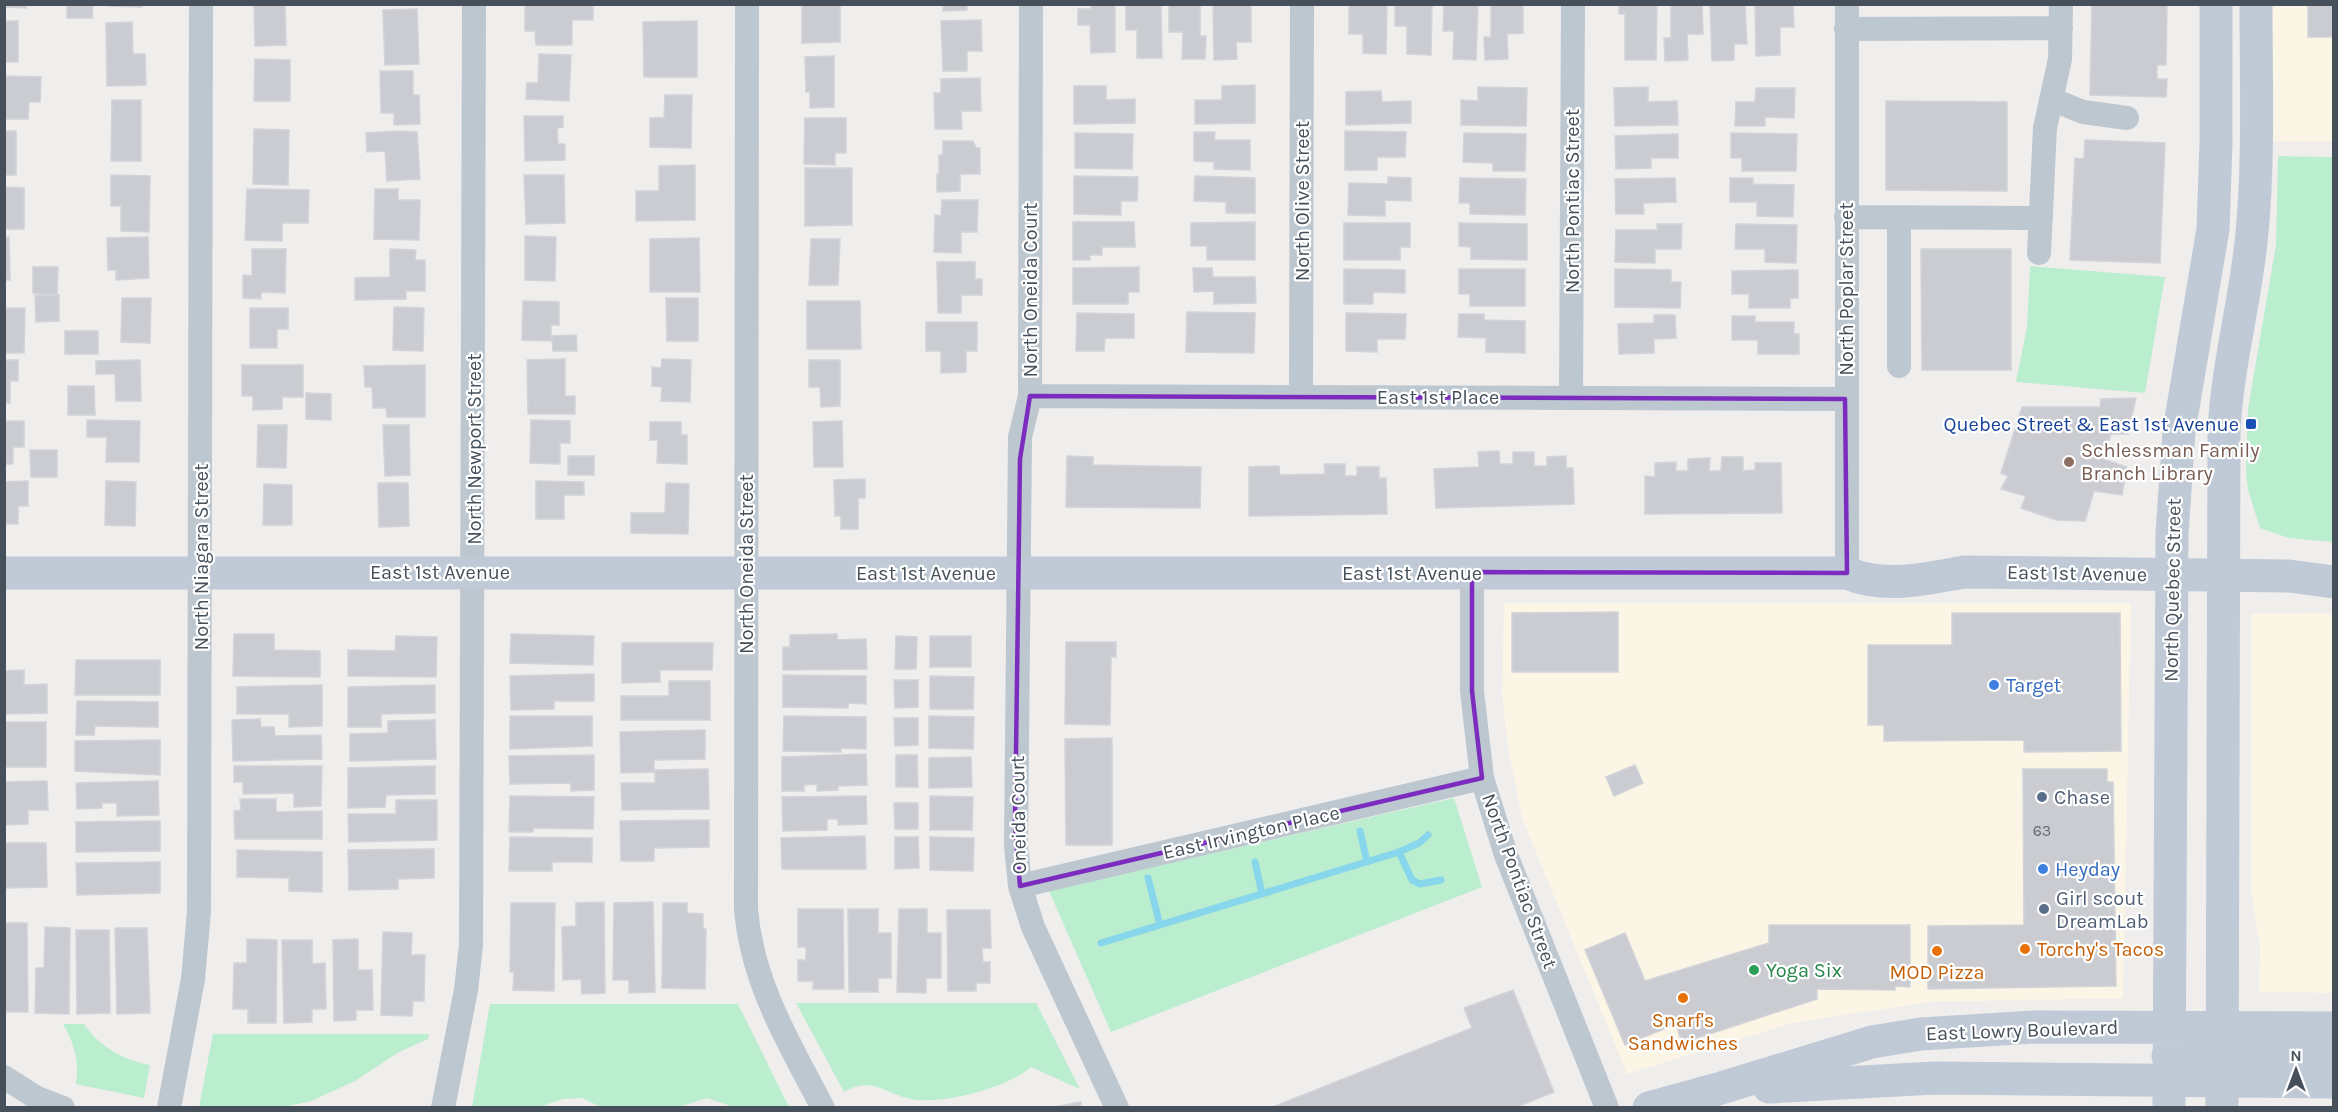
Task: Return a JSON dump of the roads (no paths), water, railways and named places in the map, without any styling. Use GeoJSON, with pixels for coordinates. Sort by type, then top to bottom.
{"type":"FeatureCollection","features":[{"type":"Feature","properties":{"kind":"street","name":"North Niagara Street"},"geometry":{"type":"LineString","coordinates":[[169,1107],[198,941],[201,572],[201,4]]}},
{"type":"Feature","properties":{"kind":"street","name":"North Newport Street"},"geometry":{"type":"LineString","coordinates":[[443,1107],[466,990],[471,945],[474,572],[474,4]]}},
{"type":"Feature","properties":{"kind":"street","name":"North Oneida Street"},"geometry":{"type":"LineString","coordinates":[[747,4],[748,930],[752,952],[770,1007],[823,1107]]}},
{"type":"Feature","properties":{"kind":"street","name":"North Oneida Court"},"geometry":{"type":"LineString","coordinates":[[1018,573],[1020,437],[1030,396],[1031,4]]}},
{"type":"Feature","properties":{"kind":"street","name":"North Olive Street"},"geometry":{"type":"LineString","coordinates":[[1301,397],[1302,4]]}},
{"type":"Feature","properties":{"kind":"street","name":"North Pontiac Street"},"geometry":{"type":"LineString","coordinates":[[1571,398],[1573,4]]}},
{"type":"Feature","properties":{"kind":"street","name":"North Poplar Street"},"geometry":{"type":"LineString","coordinates":[[1847,4],[1845,399],[1847,573]]}},
{"type":"Feature","properties":{"kind":"street"},"geometry":{"type":"LineString","coordinates":[[2039,253],[2045,128],[2060,59],[2061,4]]}},
{"type":"Feature","properties":{"kind":"street","name":"North Quebec Street"},"geometry":{"type":"LineString","coordinates":[[2169,1068],[2172,575],[2179,431],[2206,279],[2214,218],[2216,4]]}},
{"type":"Feature","properties":{"kind":"street"},"geometry":{"type":"LineString","coordinates":[[2256,4],[2255,203],[2247,275],[2225,402],[2222,1068],[2334,1053]]}},
{"type":"Feature","properties":{"kind":"street"},"geometry":{"type":"LineString","coordinates":[[1846,29],[2061,28]]}},
{"type":"Feature","properties":{"kind":"street"},"geometry":{"type":"LineString","coordinates":[[2051,99],[2083,112],[2127,118]]}},
{"type":"Feature","properties":{"kind":"street"},"geometry":{"type":"LineString","coordinates":[[1846,217],[2041,218]]}},
{"type":"Feature","properties":{"kind":"street"},"geometry":{"type":"LineString","coordinates":[[1899,218],[1899,366]]}},
{"type":"Feature","properties":{"kind":"street","name":"East 1st Place"},"geometry":{"type":"LineString","coordinates":[[1030,396],[1845,399]]}},
{"type":"Feature","properties":{"kind":"street","name":"North Pontiac Street"},"geometry":{"type":"LineString","coordinates":[[1472,572],[1472,691],[1482,778],[1506,855],[1607,1107]]}},
{"type":"Feature","properties":{"kind":"street","name":"East 1st Avenue"},"geometry":{"type":"LineString","coordinates":[[4,573],[1847,573],[1870,581],[1885,582],[1911,581],[1964,572],[2289,576],[2334,582]]}},
{"type":"Feature","properties":{"kind":"street","name":"Oneida Court"},"geometry":{"type":"LineString","coordinates":[[1018,573],[1015,825],[1020,886],[1033,927],[1117,1107]]}},
{"type":"Feature","properties":{"kind":"street","name":"East Irvington Place"},"geometry":{"type":"LineString","coordinates":[[1020,886],[1482,778]]}},
{"type":"Feature","properties":{"kind":"street","name":"East Lowry Boulevard"},"geometry":{"type":"LineString","coordinates":[[1649,1107],[1718,1089],[1872,1042],[1912,1035],[2024,1027],[2169,1068],[2222,1068],[2334,1028]]}},
{"type":"Feature","properties":{"kind":"street","name":"East Lowry Boulevard"},"geometry":{"type":"LineString","coordinates":[[1718,1089],[2169,1068],[2222,1068],[2334,1082]]}},
{"type":"Feature","properties":{"kind":"street"},"geometry":{"type":"LineString","coordinates":[[4,1077],[37,1098],[63,1107]]}},
{"type":"Feature","properties":{"kind":"waterway"},"geometry":{"type":"LineString","coordinates":[[1360,831],[1367,862]]}},
{"type":"Feature","properties":{"kind":"waterway"},"geometry":{"type":"LineString","coordinates":[[1101,943],[1399,852],[1419,843],[1428,835]]}},
{"type":"Feature","properties":{"kind":"waterway"},"geometry":{"type":"LineString","coordinates":[[1399,852],[1412,880],[1420,884],[1441,880]]}},
{"type":"Feature","properties":{"kind":"waterway"},"geometry":{"type":"LineString","coordinates":[[1255,862],[1262,894]]}},
{"type":"Feature","properties":{"kind":"waterway"},"geometry":{"type":"LineString","coordinates":[[1148,878],[1160,925]]}},
{"type":"Feature","properties":{"kind":"place","name":"Quebec Street & East 1st Avenue"},"geometry":{"type":"Point","coordinates":[2251,424]}},
{"type":"Feature","properties":{"kind":"place","name":"Schlessman Family Branch Library"},"geometry":{"type":"Point","coordinates":[2069,462]}},
{"type":"Feature","properties":{"kind":"place","name":"Target"},"geometry":{"type":"Point","coordinates":[1994,685]}},
{"type":"Feature","properties":{"kind":"place","name":"Chase"},"geometry":{"type":"Point","coordinates":[2042,797]}},
{"type":"Feature","properties":{"kind":"place","name":"Heyday"},"geometry":{"type":"Point","coordinates":[2043,869]}},
{"type":"Feature","properties":{"kind":"place","name":"Girl scout DreamLab"},"geometry":{"type":"Point","coordinates":[2044,909]}},
{"type":"Feature","properties":{"kind":"place","name":"Torchy's Tacos"},"geometry":{"type":"Point","coordinates":[2025,949]}},
{"type":"Feature","properties":{"kind":"place","name":"MOD Pizza"},"geometry":{"type":"Point","coordinates":[1937,951]}},
{"type":"Feature","properties":{"kind":"place","name":"Yoga Six"},"geometry":{"type":"Point","coordinates":[1754,970]}},
{"type":"Feature","properties":{"kind":"place","name":"Snarf's Sandwiches"},"geometry":{"type":"Point","coordinates":[1683,998]}}]}
